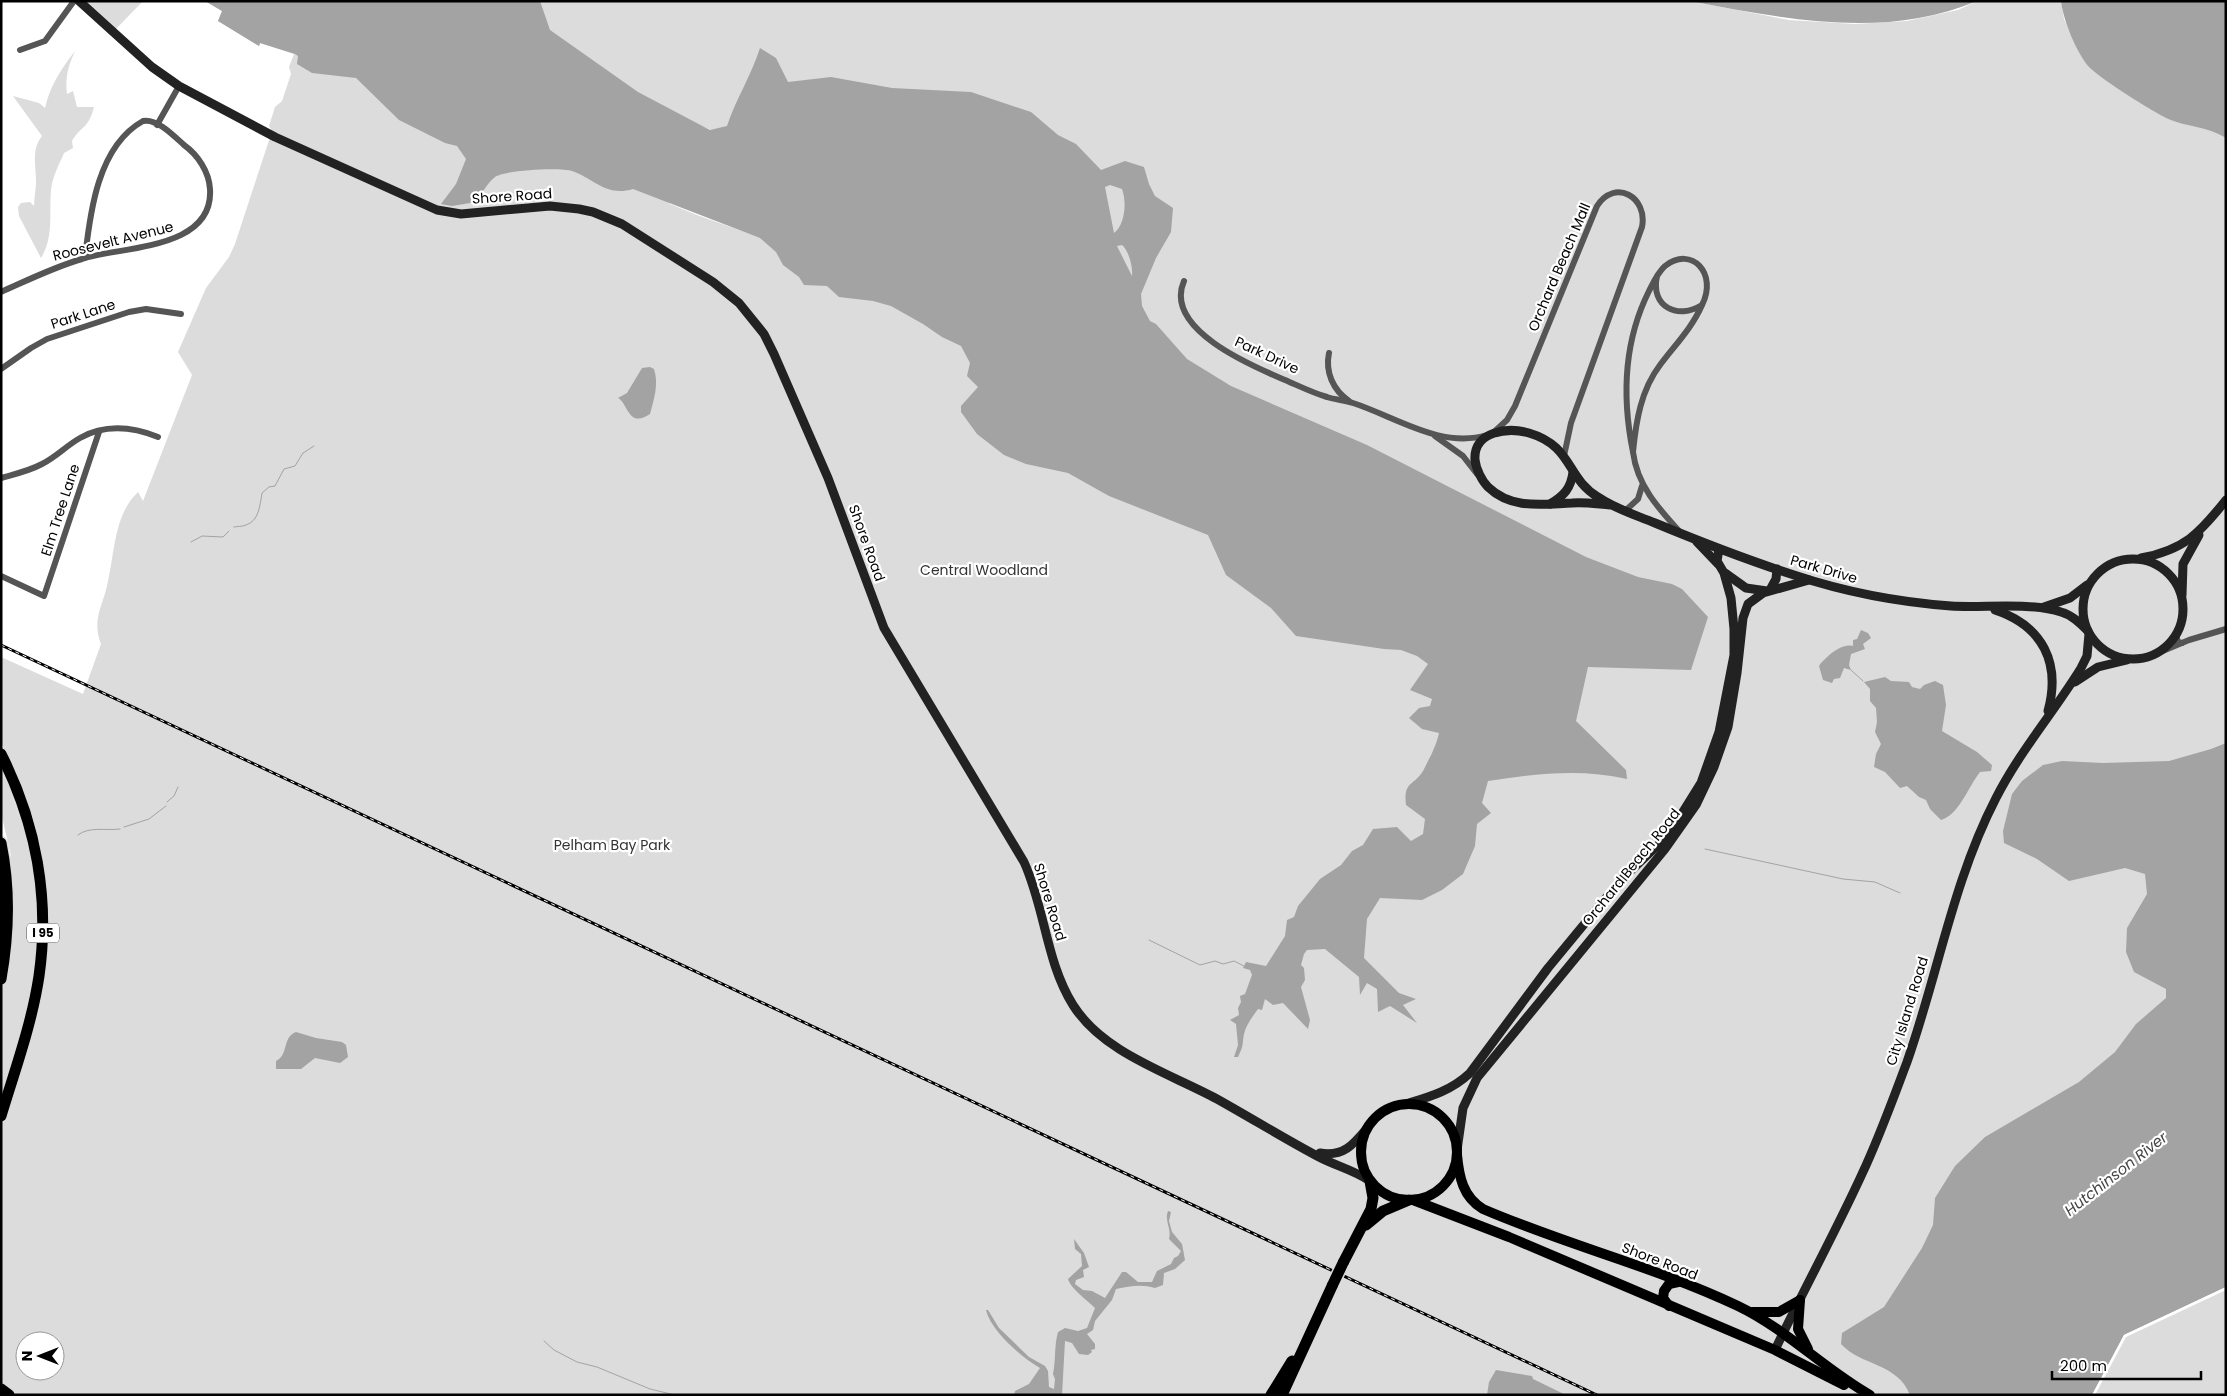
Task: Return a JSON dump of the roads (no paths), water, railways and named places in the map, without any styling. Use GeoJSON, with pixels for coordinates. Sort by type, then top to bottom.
{"type":"FeatureCollection","features":[{"type":"Feature","properties":{"kind":"highway","name":"I 95"},"geometry":{"type":"LineString","coordinates":[[1,754],[22,803],[36,851],[41,885],[43,931],[39,977],[33,1005],[1,1116]]}},
{"type":"Feature","properties":{"kind":"highway","name":"I 95"},"geometry":{"type":"LineString","coordinates":[[1,843],[8,898],[6,946],[1,979]]}},
{"type":"Feature","properties":{"kind":"highway"},"geometry":{"type":"LineString","coordinates":[[1282,1395],[1314,1323],[1372,1203],[1370,1181]]}},
{"type":"Feature","properties":{"kind":"highway"},"geometry":{"type":"LineString","coordinates":[[1358,1234],[1378,1215],[1411,1200]]}},
{"type":"Feature","properties":{"kind":"highway"},"geometry":{"type":"LineString","coordinates":[[1271,1395],[1314,1323]]}},
{"type":"Feature","properties":{"kind":"highway"},"geometry":{"type":"LineString","coordinates":[[1,1388],[10,1395]]}},
{"type":"Feature","properties":{"kind":"main road"},"geometry":{"type":"LineString","coordinates":[[79,1],[152,67],[179,86]]}},
{"type":"Feature","properties":{"kind":"main road","name":"Shore Road"},"geometry":{"type":"LineString","coordinates":[[179,86],[275,137],[437,210],[461,214],[550,206],[579,208],[606,217],[622,224],[713,282],[739,303],[764,334],[774,354],[828,478],[884,628],[1024,862],[1039,904],[1052,957],[1064,988],[1078,1012],[1094,1032],[1111,1044],[1319,1156],[1370,1181]]}},
{"type":"Feature","properties":{"kind":"main road","name":"Park Drive"},"geometry":{"type":"LineString","coordinates":[[1491,433],[1516,430],[1533,434],[1553,445],[1564,456],[1573,472],[1587,490],[1610,505],[1719,549],[1810,580],[1853,592],[1899,600],[1950,606],[2041,608],[2068,615],[2089,632]]}},
{"type":"Feature","properties":{"kind":"main road"},"geometry":{"type":"LineString","coordinates":[[1485,483],[1476,464],[1475,456],[1478,448],[1491,433]]}},
{"type":"Feature","properties":{"kind":"main road"},"geometry":{"type":"LineString","coordinates":[[1546,505],[1566,493],[1571,484],[1573,472]]}},
{"type":"Feature","properties":{"kind":"main road","name":"Park Drive"},"geometry":{"type":"LineString","coordinates":[[1485,483],[1495,492],[1513,501],[1534,506],[1579,503],[1610,505]]}},
{"type":"Feature","properties":{"kind":"main road"},"geometry":{"type":"LineString","coordinates":[[2203,528],[2173,550],[2162,554],[2122,560],[2108,566],[2091,581],[2086,591],[2083,617],[2089,632],[2099,646],[2108,653],[2129,660],[2144,658],[2158,653],[2167,646],[2176,635],[2183,617],[2183,564],[2187,554],[2203,528],[2226,500]]}},
{"type":"Feature","properties":{"kind":"main road","name":"Orchard Beach Road"},"geometry":{"type":"LineString","coordinates":[[1406,1104],[1444,1091],[1470,1073],[1556,957],[1610,892],[1660,844],[1684,812],[1701,782],[1715,748],[1730,684],[1734,655],[1734,624],[1731,598],[1724,573],[1696,540]]}},
{"type":"Feature","properties":{"kind":"main road"},"geometry":{"type":"LineString","coordinates":[[1718,564],[1716,558],[1719,549]]}},
{"type":"Feature","properties":{"kind":"main road"},"geometry":{"type":"LineString","coordinates":[[2133,559],[2148,561],[2164,570],[2176,584],[2182,598]]}},
{"type":"Feature","properties":{"kind":"main road"},"geometry":{"type":"LineString","coordinates":[[1724,573],[1746,588],[1769,591],[1776,579],[1777,569]]}},
{"type":"Feature","properties":{"kind":"main road","name":"Orchard Beach Road"},"geometry":{"type":"LineString","coordinates":[[1457,1152],[1463,1108],[1477,1078],[1673,840],[1696,804],[1714,767],[1728,727],[1736,684],[1745,611],[1753,599],[1769,591],[1810,580]]}},
{"type":"Feature","properties":{"kind":"main road","name":"Park Drive"},"geometry":{"type":"LineString","coordinates":[[2041,608],[2070,598],[2091,581]]}},
{"type":"Feature","properties":{"kind":"main road"},"geometry":{"type":"LineString","coordinates":[[1988,607],[2007,614],[2024,624],[2044,647],[2049,658],[2052,675],[2052,694],[2047,717]]}},
{"type":"Feature","properties":{"kind":"main road","name":"City Island Road"},"geometry":{"type":"LineString","coordinates":[[1775,1350],[1863,1172],[1880,1133],[1907,1061],[1955,901],[1983,826],[2005,781],[2070,685],[2087,656],[2089,632]]}},
{"type":"Feature","properties":{"kind":"main road","name":"City Island Road"},"geometry":{"type":"LineString","coordinates":[[2070,685],[2098,667],[2129,660]]}},
{"type":"Feature","properties":{"kind":"main road"},"geometry":{"type":"LineString","coordinates":[[1411,1200],[1428,1196],[1442,1186],[1452,1172],[1457,1152],[1451,1128],[1439,1115],[1423,1106],[1406,1104],[1386,1109],[1377,1116],[1368,1126],[1362,1139],[1360,1152],[1364,1170],[1370,1181],[1387,1195],[1411,1200],[1509,1237],[1775,1350],[1860,1395]]}},
{"type":"Feature","properties":{"kind":"main road","name":"Shore Road"},"geometry":{"type":"LineString","coordinates":[[1312,1152],[1339,1153],[1354,1144],[1368,1126]]}},
{"type":"Feature","properties":{"kind":"main road","name":"Shore Road"},"geometry":{"type":"LineString","coordinates":[[1457,1152],[1462,1185],[1473,1202],[1483,1209],[1679,1283],[1747,1312],[1783,1333],[1870,1395]]}},
{"type":"Feature","properties":{"kind":"main road"},"geometry":{"type":"LineString","coordinates":[[1669,1306],[1663,1298],[1664,1291],[1669,1284],[1679,1283]]}},
{"type":"Feature","properties":{"kind":"main road"},"geometry":{"type":"LineString","coordinates":[[1747,1312],[1764,1314],[1778,1312],[1800,1300]]}},
{"type":"Feature","properties":{"kind":"main road"},"geometry":{"type":"LineString","coordinates":[[1800,1300],[1798,1333],[1811,1354]]}},
{"type":"Feature","properties":{"kind":"street"},"geometry":{"type":"LineString","coordinates":[[20,50],[45,41],[74,1]]}},
{"type":"Feature","properties":{"kind":"street"},"geometry":{"type":"LineString","coordinates":[[85,258],[97,186],[104,167],[118,145],[140,122],[150,120],[157,125],[179,86]]}},
{"type":"Feature","properties":{"kind":"street","name":"Roosevelt Avenue"},"geometry":{"type":"LineString","coordinates":[[1,292],[50,270],[85,258],[181,237],[192,229],[202,217],[208,205],[210,193],[206,171],[186,146],[157,125]]}},
{"type":"Feature","properties":{"kind":"street","name":"Orchard Beach Mall"},"geometry":{"type":"LineString","coordinates":[[1491,433],[1507,420],[1515,406],[1597,206],[1611,194],[1627,194],[1635,199],[1642,208],[1642,227],[1571,423],[1564,456]]}},
{"type":"Feature","properties":{"kind":"street"},"geometry":{"type":"LineString","coordinates":[[1633,452],[1637,421],[1649,384],[1658,367],[1696,319],[1708,291],[1708,282],[1704,270],[1697,264],[1685,260],[1674,261],[1666,265],[1657,276],[1641,311],[1629,360],[1627,410],[1633,452],[1642,486],[1682,535]]}},
{"type":"Feature","properties":{"kind":"street"},"geometry":{"type":"LineString","coordinates":[[1657,276],[1656,294],[1660,301],[1670,309],[1686,312],[1702,305]]}},
{"type":"Feature","properties":{"kind":"street","name":"Park Drive"},"geometry":{"type":"LineString","coordinates":[[1184,281],[1180,296],[1184,310],[1206,335],[1224,350],[1252,366],[1327,397],[1352,403],[1430,432],[1461,439],[1491,433]]}},
{"type":"Feature","properties":{"kind":"street","name":"Park Lane"},"geometry":{"type":"LineString","coordinates":[[1,368],[47,340],[129,312],[146,309],[181,314]]}},
{"type":"Feature","properties":{"kind":"street","name":"Park Drive"},"geometry":{"type":"LineString","coordinates":[[1329,352],[1328,370],[1331,380],[1352,403]]}},
{"type":"Feature","properties":{"kind":"street"},"geometry":{"type":"LineString","coordinates":[[1,478],[40,465],[80,438],[99,432],[117,428],[134,429],[158,437]]}},
{"type":"Feature","properties":{"kind":"street","name":"Elm Tree Lane"},"geometry":{"type":"LineString","coordinates":[[1,576],[44,596],[99,432]]}},
{"type":"Feature","properties":{"kind":"street","name":"Park Drive"},"geometry":{"type":"LineString","coordinates":[[1430,432],[1463,456],[1485,483]]}},
{"type":"Feature","properties":{"kind":"street"},"geometry":{"type":"LineString","coordinates":[[1625,511],[1638,499],[1642,486]]}},
{"type":"Feature","properties":{"kind":"street"},"geometry":{"type":"LineString","coordinates":[[2158,653],[2182,643],[2226,630]]}},
{"type":"Feature","properties":{"kind":"street"},"geometry":{"type":"LineString","coordinates":[[2176,635],[2178,642],[2182,643]]}},
{"type":"Feature","properties":{"kind":"water"},"geometry":{"type":"Polygon","coordinates":[[[205,1],[540,1],[550,30],[638,92],[710,130],[727,126],[760,48],[776,58],[788,82],[831,77],[892,88],[971,92],[1031,112],[1058,135],[1076,144],[1101,170],[1125,161],[1144,167],[1155,196],[1173,208],[1171,232],[1156,258],[1141,294],[1142,306],[1150,321],[1156,324],[1187,359],[1231,386],[1367,445],[1586,557],[1638,577],[1672,584],[1682,589],[1708,617],[1691,670],[1588,667],[1576,721],[1626,770],[1627,779],[1592,774],[1558,773],[1488,781],[1482,803],[1491,813],[1477,824],[1475,846],[1463,874],[1442,890],[1422,900],[1380,898],[1367,919],[1364,958],[1399,993],[1416,999],[1403,1005],[1417,1023],[1390,1006],[1378,1012],[1377,989],[1367,983],[1360,995],[1359,977],[1325,949],[1307,950],[1301,965],[1304,968],[1305,980],[1301,987],[1310,1020],[1308,1029],[1283,1003],[1273,1005],[1265,999],[1262,1010],[1258,1009],[1246,1027],[1238,1057],[1234,1057],[1238,1045],[1236,1024],[1230,1020],[1239,1015],[1240,996],[1245,994],[1252,975],[1250,970],[1243,968],[1246,962],[1266,966],[1285,936],[1287,920],[1294,917],[1298,906],[1320,879],[1341,865],[1352,851],[1363,845],[1373,829],[1397,827],[1411,841],[1423,834],[1425,819],[1406,805],[1405,797],[1410,785],[1423,771],[1439,733],[1422,729],[1409,718],[1419,708],[1430,706],[1432,699],[1410,690],[1428,664],[1417,656],[1401,650],[1296,636],[1271,608],[1226,575],[1208,535],[1109,496],[1068,473],[1026,464],[1004,455],[977,434],[961,412],[961,406],[978,387],[967,376],[970,363],[961,346],[942,337],[891,306],[873,301],[839,297],[827,286],[804,285],[799,277],[783,265],[776,252],[760,238],[633,189],[615,191],[601,186],[580,174],[566,170],[533,170],[501,175],[495,177],[490,182],[476,202],[452,206],[441,204],[456,184],[466,159],[457,146],[445,143],[399,120],[356,78],[312,73],[297,64],[298,56],[295,54],[260,43],[259,46],[218,21],[222,11],[205,1]],[[1110,185],[1105,187],[1114,233],[1121,225],[1123,219],[1124,194],[1122,189],[1110,185]],[[1122,245],[1117,246],[1132,276],[1130,259],[1122,245]]]}},
{"type":"Feature","properties":{"kind":"water"},"geometry":{"type":"Polygon","coordinates":[[[1690,1],[1977,1],[1942,13],[1907,20],[1871,23],[1798,19],[1690,1]]]}},
{"type":"Feature","properties":{"kind":"water"},"geometry":{"type":"Polygon","coordinates":[[[2061,1],[2226,1],[2226,138],[2211,131],[2168,119],[2097,74],[2085,62],[2071,36],[2061,1]]]}},
{"type":"Feature","properties":{"kind":"water"},"geometry":{"type":"Polygon","coordinates":[[[650,367],[654,369],[656,380],[653,403],[650,414],[637,419],[630,414],[618,398],[627,393],[642,368],[650,367]]]}},
{"type":"Feature","properties":{"kind":"water"},"geometry":{"type":"Polygon","coordinates":[[[1861,630],[1868,633],[1871,638],[1863,644],[1865,649],[1851,654],[1849,665],[1851,670],[1844,668],[1840,678],[1834,679],[1832,683],[1823,680],[1819,666],[1821,663],[1831,653],[1840,648],[1853,646],[1853,640],[1857,639],[1861,630]]]}},
{"type":"Feature","properties":{"kind":"water"},"geometry":{"type":"Polygon","coordinates":[[[1885,677],[1891,681],[1909,682],[1912,687],[1920,689],[1924,685],[1935,681],[1943,685],[1946,705],[1942,731],[1977,752],[1992,765],[1991,771],[1980,772],[1958,807],[1941,820],[1930,809],[1926,800],[1919,797],[1907,786],[1900,788],[1885,772],[1874,767],[1876,754],[1881,744],[1875,732],[1877,722],[1876,708],[1870,701],[1870,689],[1864,682],[1885,677]]]}},
{"type":"Feature","properties":{"kind":"water","name":"Hutchinson River"},"geometry":{"type":"Polygon","coordinates":[[[2226,743],[2226,1287],[2124,1335],[2092,1395],[1910,1395],[1897,1377],[1859,1357],[1841,1344],[1842,1333],[1884,1307],[1922,1248],[1933,1225],[1935,1198],[1955,1166],[1985,1137],[2079,1082],[2115,1052],[2136,1024],[2166,998],[2166,989],[2134,972],[2126,952],[2127,928],[2147,894],[2145,874],[2125,868],[2069,881],[2037,859],[2004,843],[2003,831],[2012,794],[2022,781],[2043,765],[2062,761],[2103,763],[2169,761],[2226,743]]]}},
{"type":"Feature","properties":{"kind":"water"},"geometry":{"type":"Polygon","coordinates":[[[296,1032],[316,1038],[342,1042],[346,1045],[348,1057],[340,1063],[315,1058],[301,1069],[276,1069],[276,1061],[283,1055],[289,1038],[296,1032]]]}},
{"type":"Feature","properties":{"kind":"water"},"geometry":{"type":"Polygon","coordinates":[[[1168,1211],[1171,1212],[1169,1221],[1172,1232],[1182,1244],[1185,1260],[1175,1269],[1164,1273],[1163,1285],[1155,1288],[1136,1286],[1116,1289],[1112,1300],[1095,1321],[1093,1330],[1087,1334],[1095,1344],[1095,1349],[1091,1350],[1092,1352],[1088,1355],[1079,1354],[1072,1343],[1065,1341],[1062,1395],[1014,1395],[1015,1391],[1029,1384],[1040,1368],[1024,1357],[1000,1335],[986,1310],[988,1310],[999,1328],[1029,1357],[1045,1366],[1048,1371],[1049,1387],[1054,1389],[1055,1379],[1053,1374],[1058,1332],[1065,1328],[1078,1331],[1087,1328],[1095,1308],[1076,1290],[1068,1279],[1082,1266],[1081,1254],[1075,1249],[1074,1239],[1084,1253],[1089,1267],[1083,1270],[1084,1277],[1076,1280],[1075,1284],[1083,1290],[1092,1291],[1105,1298],[1122,1272],[1126,1272],[1138,1282],[1152,1282],[1157,1271],[1171,1264],[1174,1258],[1178,1256],[1181,1251],[1169,1239],[1168,1211]]]}},
{"type":"Feature","properties":{"kind":"water"},"geometry":{"type":"Polygon","coordinates":[[[1496,1370],[1532,1376],[1533,1379],[1566,1395],[1487,1395],[1489,1382],[1496,1370]]]}},
{"type":"Feature","properties":{"kind":"waterway"},"geometry":{"type":"LineString","coordinates":[[234,527],[246,525],[254,520],[258,512],[262,493],[269,487],[275,486],[284,469],[295,466],[303,453],[314,446]]}},
{"type":"Feature","properties":{"kind":"waterway"},"geometry":{"type":"LineString","coordinates":[[191,542],[202,536],[223,537],[229,531]]}},
{"type":"Feature","properties":{"kind":"waterway"},"geometry":{"type":"LineString","coordinates":[[1851,670],[1863,681]]}},
{"type":"Feature","properties":{"kind":"waterway"},"geometry":{"type":"LineString","coordinates":[[167,802],[174,796],[178,787]]}},
{"type":"Feature","properties":{"kind":"waterway"},"geometry":{"type":"LineString","coordinates":[[124,827],[149,819],[166,806]]}},
{"type":"Feature","properties":{"kind":"waterway"},"geometry":{"type":"LineString","coordinates":[[78,835],[92,830],[120,829]]}},
{"type":"Feature","properties":{"kind":"waterway"},"geometry":{"type":"LineString","coordinates":[[1705,849],[1843,879],[1875,882],[1900,893]]}},
{"type":"Feature","properties":{"kind":"waterway"},"geometry":{"type":"LineString","coordinates":[[1149,940],[1200,965],[1215,961],[1223,964],[1234,961],[1244,966]]}},
{"type":"Feature","properties":{"kind":"waterway"},"geometry":{"type":"LineString","coordinates":[[544,1341],[554,1350],[577,1362],[597,1367],[650,1389],[675,1395]]}},
{"type":"Feature","properties":{"kind":"railway"},"geometry":{"type":"LineString","coordinates":[[1,645],[1597,1395]]}},
{"type":"Feature","properties":{"kind":"park label","name":"Central Woodland"},"geometry":{"type":"Point","coordinates":[984,570]}},
{"type":"Feature","properties":{"kind":"park label","name":"Pelham Bay Park"},"geometry":{"type":"Point","coordinates":[612,845]}}]}
